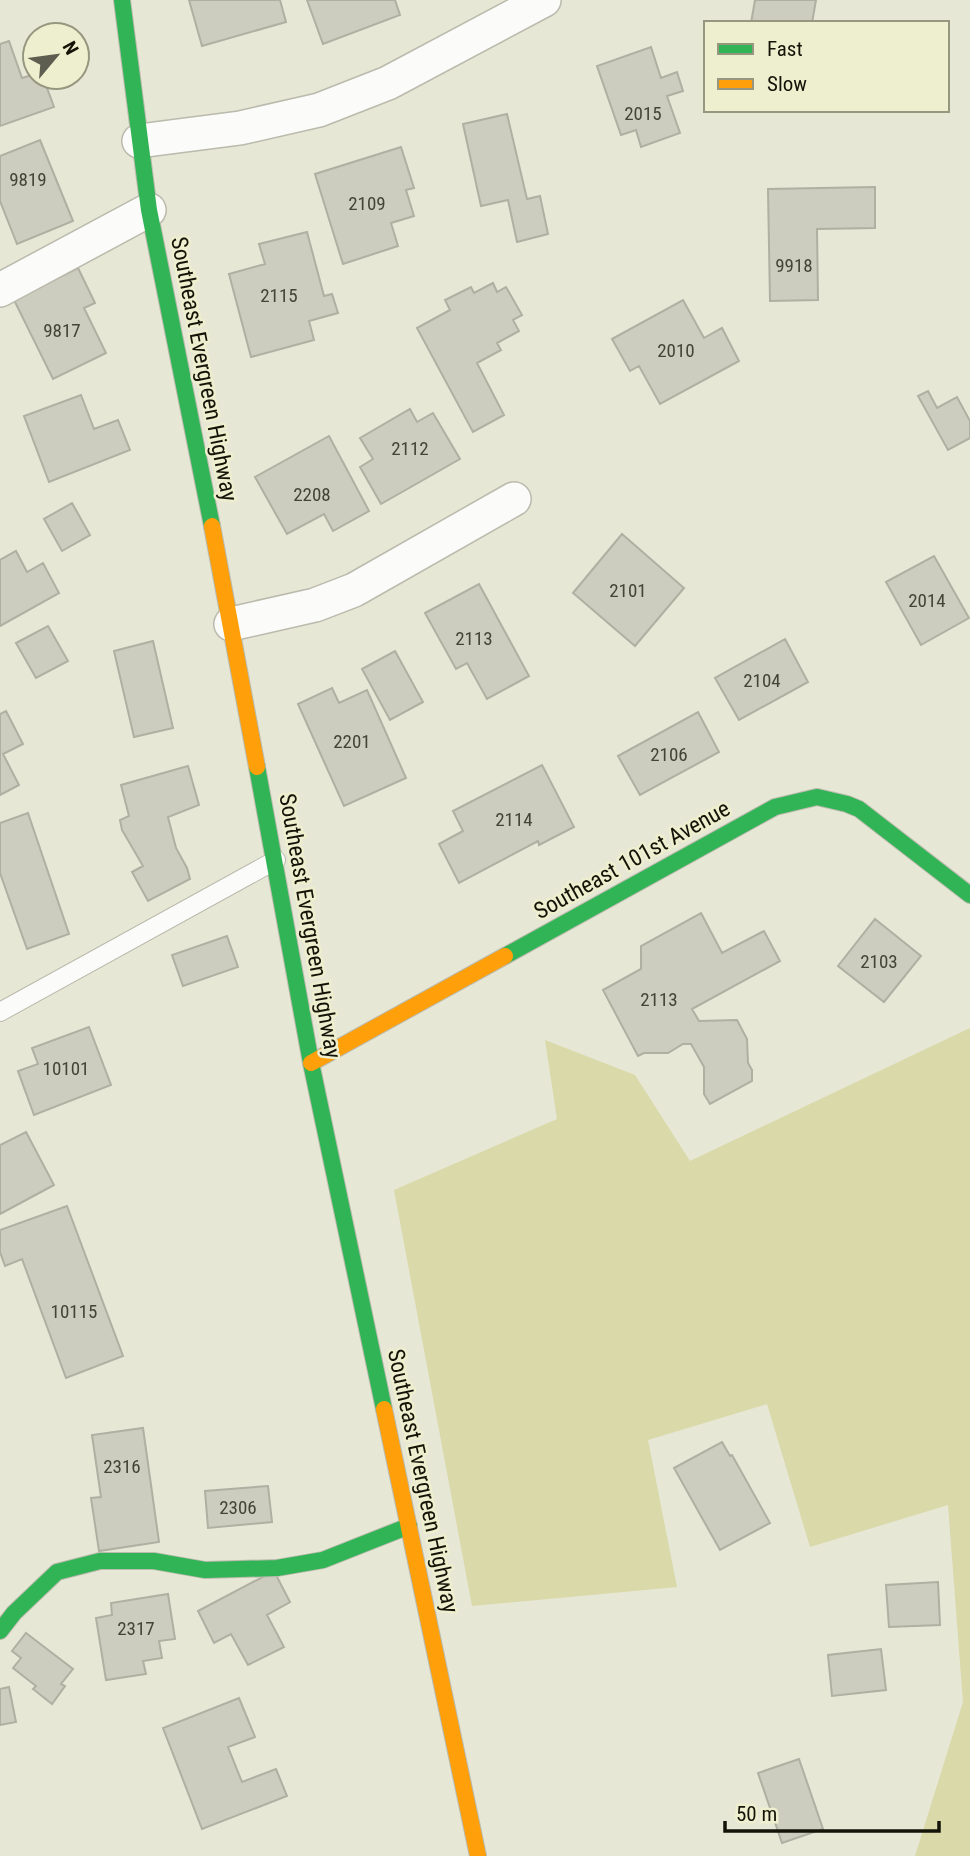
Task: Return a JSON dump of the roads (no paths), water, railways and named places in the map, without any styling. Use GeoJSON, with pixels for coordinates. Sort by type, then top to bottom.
{"type":"FeatureCollection","features":[{"type":"Feature","properties":{"kind":"street","name":"Southeast Evergreen Highway"},"geometry":{"type":"LineString","coordinates":[[122,0],[149,210],[276,860],[311,1063],[478,1856]]}},
{"type":"Feature","properties":{"kind":"street"},"geometry":{"type":"LineString","coordinates":[[139,141],[240,128],[319,110],[388,83],[544,0]]}},
{"type":"Feature","properties":{"kind":"street"},"geometry":{"type":"LineString","coordinates":[[0,290],[149,210]]}},
{"type":"Feature","properties":{"kind":"street"},"geometry":{"type":"LineString","coordinates":[[231,624],[315,605],[354,590],[514,499]]}},
{"type":"Feature","properties":{"kind":"street","name":"Southeast 101st Avenue"},"geometry":{"type":"LineString","coordinates":[[311,1063],[775,807],[804,797],[838,799],[859,809],[970,895]]}},
{"type":"Feature","properties":{"kind":"street"},"geometry":{"type":"LineString","coordinates":[[0,1631],[57,1572],[100,1561],[154,1561],[205,1570],[277,1568],[323,1560],[409,1526]]}},
{"type":"Feature","properties":{"kind":"lane"},"geometry":{"type":"LineString","coordinates":[[0,1012],[276,860]]}}]}
